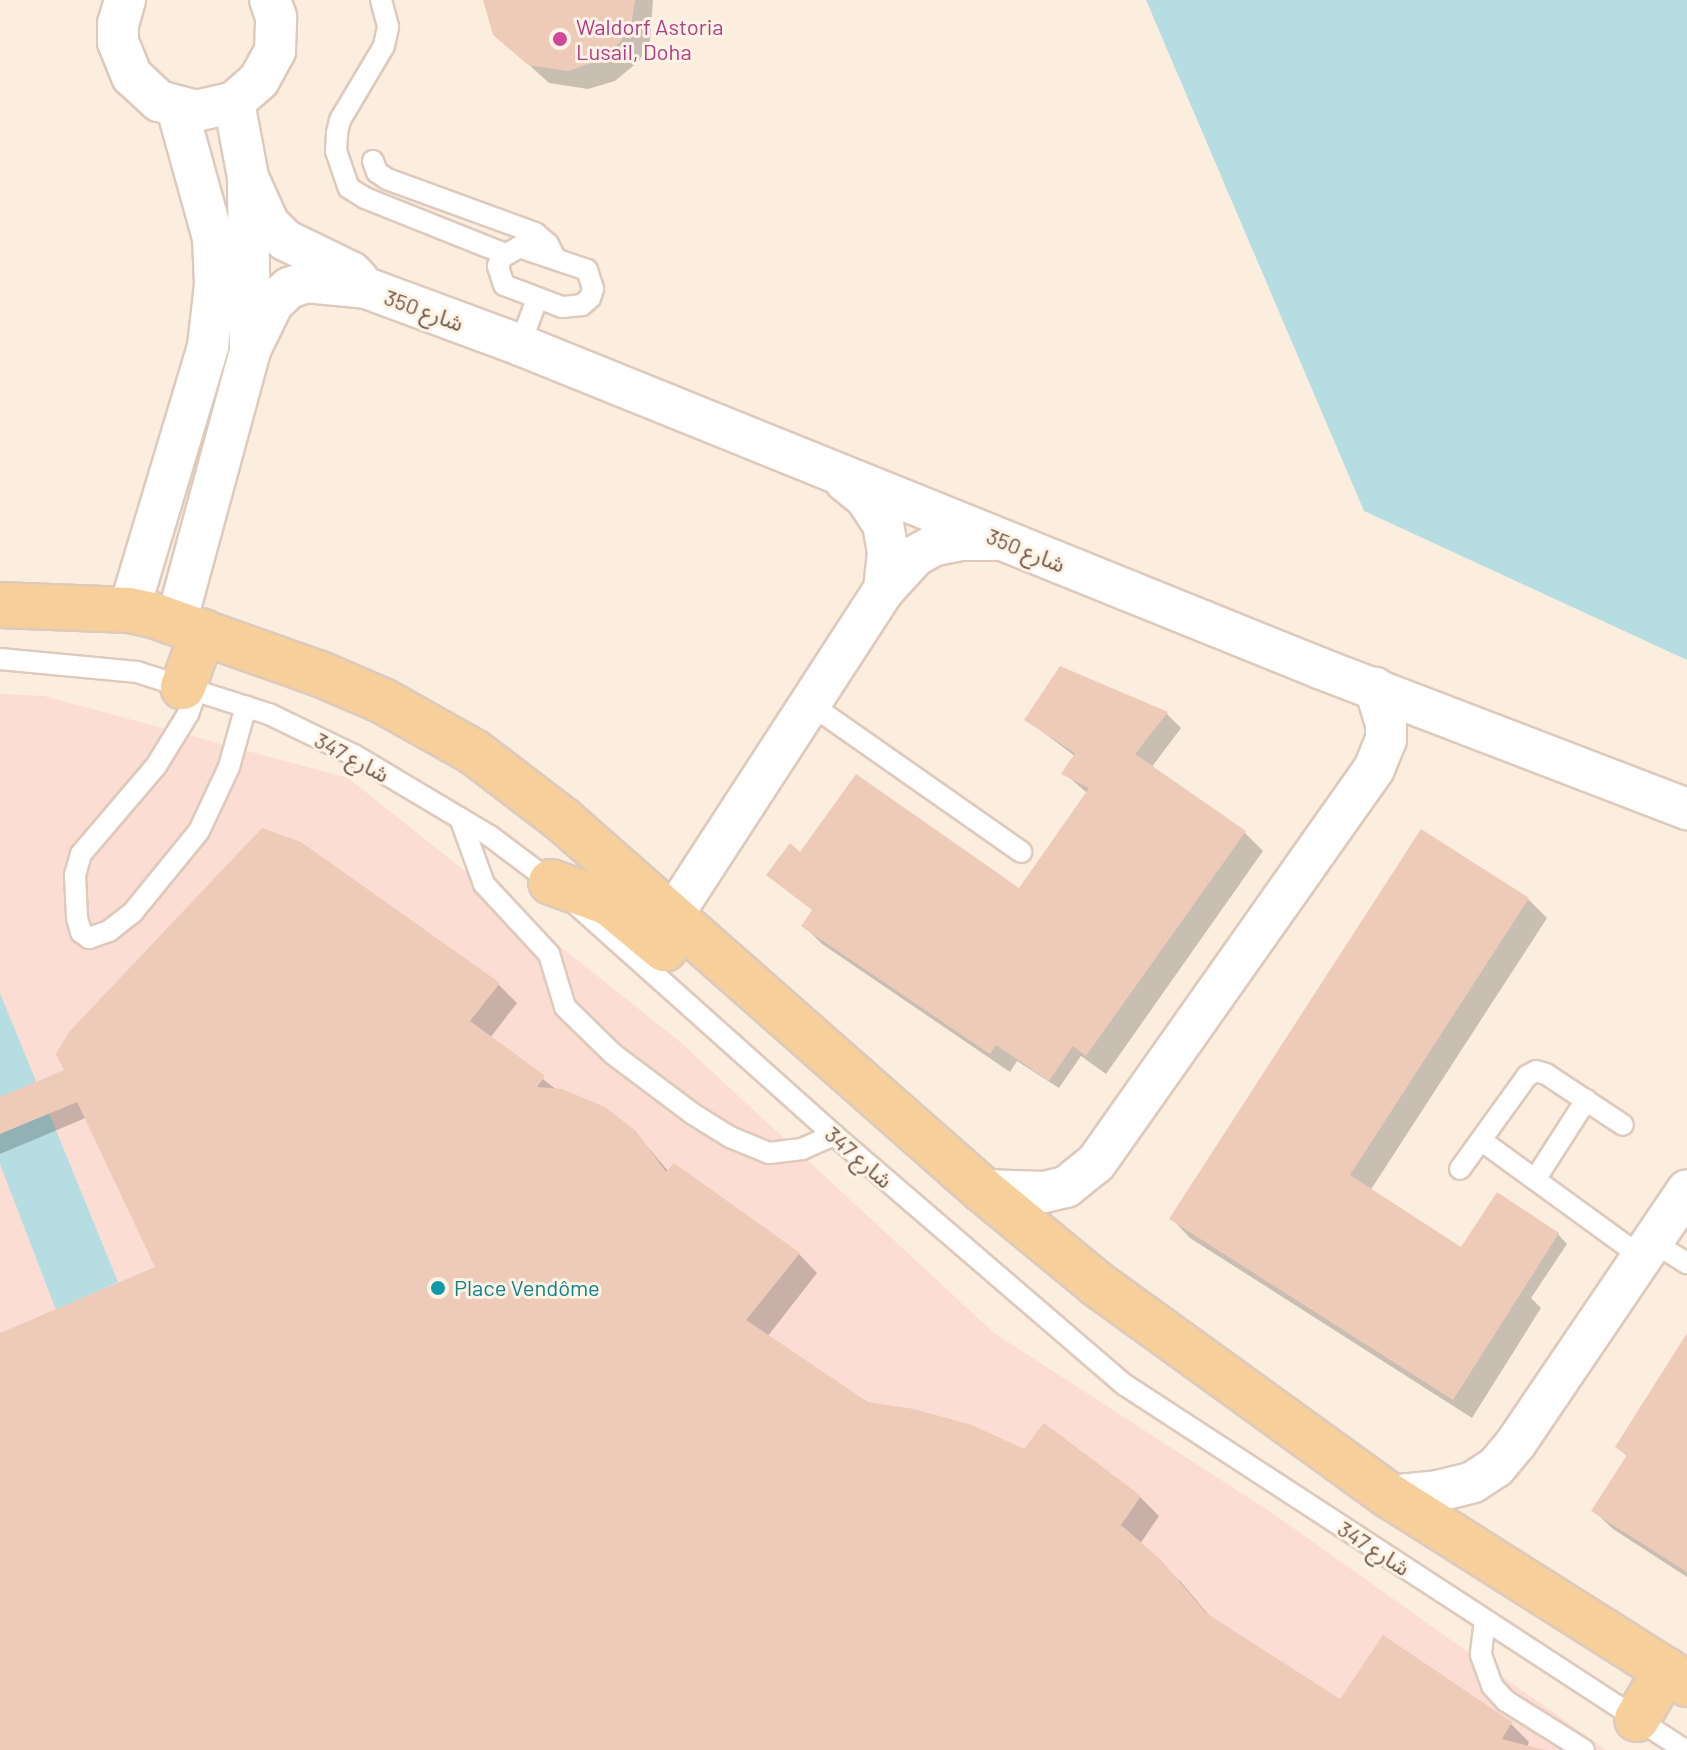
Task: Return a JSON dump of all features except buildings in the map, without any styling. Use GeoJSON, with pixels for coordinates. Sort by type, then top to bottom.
{"type":"FeatureCollection","features":[{"type":"Feature","properties":{"kind":"main road"},"geometry":{"type":"LineString","coordinates":[[0,605],[129,610],[189,628],[270,654],[383,701],[474,752],[563,820],[868,1085],[983,1190],[1097,1284],[1390,1496],[1677,1677],[1637,1719]]}},
{"type":"Feature","properties":{"kind":"main road"},"geometry":{"type":"LineString","coordinates":[[189,628],[189,689]]}},
{"type":"Feature","properties":{"kind":"main road"},"geometry":{"type":"LineString","coordinates":[[551,882],[609,903],[748,1019],[794,1049],[868,1085]]}},
{"type":"Feature","properties":{"kind":"street"},"geometry":{"type":"LineString","coordinates":[[89,0],[118,42]]}},
{"type":"Feature","properties":{"kind":"street"},"geometry":{"type":"LineString","coordinates":[[125,0],[118,24],[118,42],[123,60],[144,90],[177,108],[206,110],[234,102],[259,80],[275,51],[276,17],[270,0]]}},
{"type":"Feature","properties":{"kind":"street"},"geometry":{"type":"LineString","coordinates":[[189,628],[250,350],[248,177],[234,102]]}},
{"type":"Feature","properties":{"kind":"street"},"geometry":{"type":"LineString","coordinates":[[129,610],[208,346],[215,285],[213,238],[177,108]]}},
{"type":"Feature","properties":{"kind":"street"},"geometry":{"type":"LineString","coordinates":[[248,177],[269,224],[285,240],[351,272],[366,288]]}},
{"type":"Feature","properties":{"kind":"street"},"geometry":{"type":"LineString","coordinates":[[250,350],[273,303],[289,288],[306,282],[366,288]]}},
{"type":"Feature","properties":{"kind":"street","name":"شارع 350"},"geometry":{"type":"LineString","coordinates":[[366,288],[520,345],[1002,540],[1687,809]]}},
{"type":"Feature","properties":{"kind":"street"},"geometry":{"type":"LineString","coordinates":[[833,471],[866,498],[883,524],[888,552],[884,590]]}},
{"type":"Feature","properties":{"kind":"street"},"geometry":{"type":"LineString","coordinates":[[672,916],[884,590],[915,556],[935,545],[961,540],[1002,540]]}},
{"type":"Feature","properties":{"kind":"street"},"geometry":{"type":"LineString","coordinates":[[983,1190],[1044,1192],[1066,1187],[1096,1163],[1374,769],[1386,740],[1386,724],[1375,688]]}},
{"type":"Feature","properties":{"kind":"street"},"geometry":{"type":"LineString","coordinates":[[1390,1496],[1438,1491],[1473,1482],[1496,1467],[1516,1443],[1687,1190]]}},
{"type":"Feature","properties":{"kind":"lane"},"geometry":{"type":"LineString","coordinates":[[381,0],[388,27],[384,46],[340,120],[337,133],[336,151],[349,188],[365,198],[505,254]]}},
{"type":"Feature","properties":{"kind":"lane"},"geometry":{"type":"LineString","coordinates":[[373,161],[377,172],[387,179],[535,233],[554,256]]}},
{"type":"Feature","properties":{"kind":"lane"},"geometry":{"type":"LineString","coordinates":[[519,247],[554,256],[587,270],[593,289],[590,298],[573,308],[537,299],[504,285],[498,266],[505,254],[519,247]]}},
{"type":"Feature","properties":{"kind":"lane"},"geometry":{"type":"LineString","coordinates":[[520,345],[537,299]]}},
{"type":"Feature","properties":{"kind":"lane","name":"شارع 347"},"geometry":{"type":"LineString","coordinates":[[0,659],[137,672],[246,706],[354,755],[460,818],[551,882],[834,1135],[1125,1385],[1685,1750]]}},
{"type":"Feature","properties":{"kind":"lane"},"geometry":{"type":"LineString","coordinates":[[189,689],[188,714],[156,766],[81,854],[75,875],[77,918],[81,932],[89,938],[109,931],[133,912],[199,831],[229,767],[246,706]]}},
{"type":"Feature","properties":{"kind":"lane"},"geometry":{"type":"LineString","coordinates":[[810,704],[1021,852]]}},
{"type":"Feature","properties":{"kind":"lane"},"geometry":{"type":"LineString","coordinates":[[460,818],[484,884],[549,954],[565,1007],[613,1054],[705,1122],[730,1137],[769,1153],[802,1149],[834,1135]]}},
{"type":"Feature","properties":{"kind":"lane"},"geometry":{"type":"LineString","coordinates":[[1460,1169],[1527,1076],[1536,1071],[1546,1074],[1623,1125]]}},
{"type":"Feature","properties":{"kind":"lane"},"geometry":{"type":"LineString","coordinates":[[1536,1178],[1586,1100]]}},
{"type":"Feature","properties":{"kind":"lane"},"geometry":{"type":"LineString","coordinates":[[1482,1141],[1648,1250],[1687,1263]]}},
{"type":"Feature","properties":{"kind":"lane"},"geometry":{"type":"LineString","coordinates":[[1485,1620],[1481,1655],[1492,1686],[1506,1701],[1584,1750]]}},
{"type":"Feature","properties":{"kind":"shaded area","name":"Place Vendôme"},"geometry":{"type":"Polygon","coordinates":[[[0,694],[44,696],[348,778],[679,1041],[994,1333],[1275,1515],[1606,1750],[0,1750],[0,694]]]}},
{"type":"Feature","properties":{"kind":"water"},"geometry":{"type":"Polygon","coordinates":[[[1146,0],[1687,0],[1687,660],[1364,511],[1146,0]]]}},
{"type":"Feature","properties":{"kind":"water"},"geometry":{"type":"Polygon","coordinates":[[[0,993],[118,1282],[56,1310],[0,1164],[0,993]]]}},
{"type":"Feature","properties":{"kind":"place","name":"Waldorf Astoria Lusail, Doha"},"geometry":{"type":"Point","coordinates":[560,39]}},
{"type":"Feature","properties":{"kind":"place","name":"Place Vendôme"},"geometry":{"type":"Point","coordinates":[438,1288]}}]}
